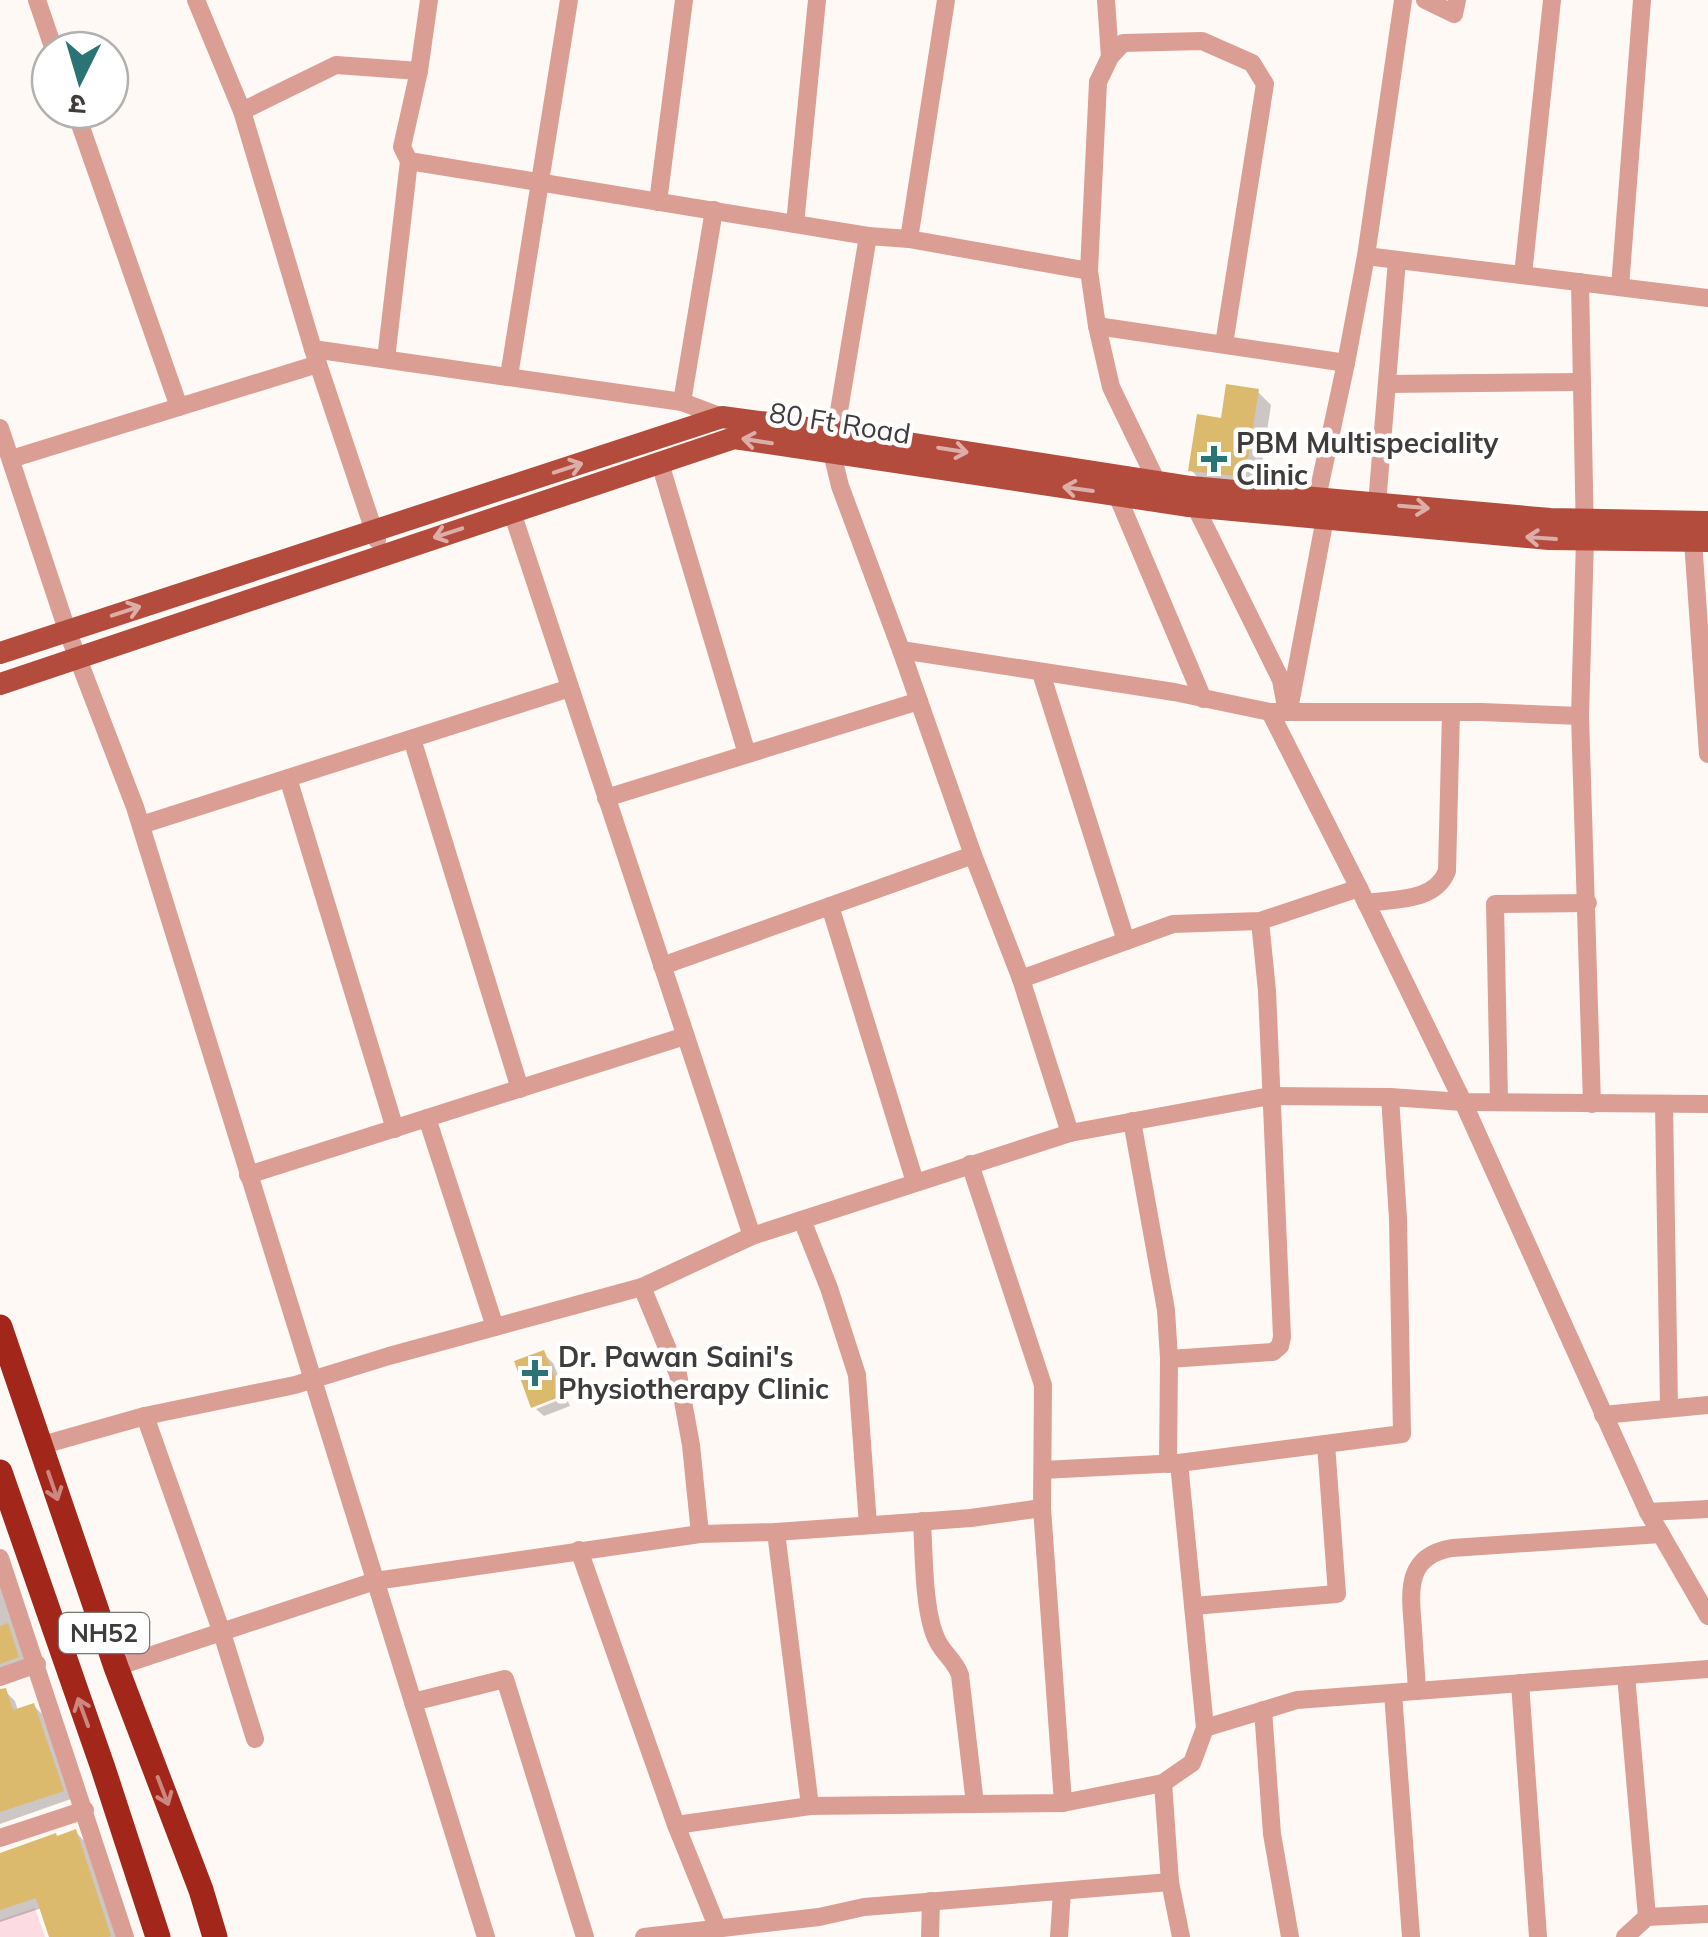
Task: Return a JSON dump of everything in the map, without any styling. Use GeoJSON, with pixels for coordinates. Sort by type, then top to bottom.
{"type":"FeatureCollection","features":[{"type":"Feature","properties":{"kind":"highway","name":"NH52"},"geometry":{"type":"LineString","coordinates":[[0,1327],[116,1668],[201,1890],[215,1937]]}},
{"type":"Feature","properties":{"kind":"highway","name":"NH52"},"geometry":{"type":"LineString","coordinates":[[0,1472],[158,1937]]}},
{"type":"Feature","properties":{"kind":"main road","name":"80 Ft Road"},"geometry":{"type":"LineString","coordinates":[[0,653],[722,417],[1117,495],[1196,506],[1321,508],[1377,504],[1550,520],[1584,530],[1701,541]]}},
{"type":"Feature","properties":{"kind":"main road","name":"80 Ft Road"},"geometry":{"type":"LineString","coordinates":[[0,684],[734,438],[835,442],[1158,482],[1549,539],[1584,530],[1708,522]]}},
{"type":"Feature","properties":{"kind":"street"},"geometry":{"type":"LineString","coordinates":[[37,0],[47,30]]}},
{"type":"Feature","properties":{"kind":"street"},"geometry":{"type":"LineString","coordinates":[[196,0],[242,111],[316,356],[382,555]]}},
{"type":"Feature","properties":{"kind":"street"},"geometry":{"type":"LineString","coordinates":[[386,359],[409,162],[402,147],[420,72],[429,0]]}},
{"type":"Feature","properties":{"kind":"street"},"geometry":{"type":"LineString","coordinates":[[509,376],[570,0]]}},
{"type":"Feature","properties":{"kind":"street"},"geometry":{"type":"LineString","coordinates":[[658,202],[684,0]]}},
{"type":"Feature","properties":{"kind":"street"},"geometry":{"type":"LineString","coordinates":[[794,224],[818,0]]}},
{"type":"Feature","properties":{"kind":"street"},"geometry":{"type":"LineString","coordinates":[[910,238],[946,0]]}},
{"type":"Feature","properties":{"kind":"street"},"geometry":{"type":"LineString","coordinates":[[1106,0],[1110,57]]}},
{"type":"Feature","properties":{"kind":"street"},"geometry":{"type":"LineString","coordinates":[[1282,712],[1366,256],[1403,0]]}},
{"type":"Feature","properties":{"kind":"street"},"geometry":{"type":"LineString","coordinates":[[1425,0],[1454,14],[1457,0]]}},
{"type":"Feature","properties":{"kind":"street"},"geometry":{"type":"LineString","coordinates":[[1523,275],[1552,0]]}},
{"type":"Feature","properties":{"kind":"street"},"geometry":{"type":"LineString","coordinates":[[1620,287],[1642,0]]}},
{"type":"Feature","properties":{"kind":"street"},"geometry":{"type":"LineString","coordinates":[[1158,482],[1112,387],[1089,271],[1098,82],[1110,57],[1123,43],[1202,40],[1252,63],[1265,84],[1224,344]]}},
{"type":"Feature","properties":{"kind":"street"},"geometry":{"type":"LineString","coordinates":[[242,111],[336,65],[420,72]]}},
{"type":"Feature","properties":{"kind":"street"},"geometry":{"type":"LineString","coordinates":[[82,130],[179,407]]}},
{"type":"Feature","properties":{"kind":"street"},"geometry":{"type":"LineString","coordinates":[[409,162],[868,236],[910,238],[1089,271]]}},
{"type":"Feature","properties":{"kind":"street"},"geometry":{"type":"LineString","coordinates":[[682,402],[714,210]]}},
{"type":"Feature","properties":{"kind":"street"},"geometry":{"type":"LineString","coordinates":[[868,236],[835,442],[840,486],[1021,979],[1070,1132]]}},
{"type":"Feature","properties":{"kind":"street"},"geometry":{"type":"LineString","coordinates":[[1366,256],[1708,298]]}},
{"type":"Feature","properties":{"kind":"street"},"geometry":{"type":"LineString","coordinates":[[1377,504],[1397,260]]}},
{"type":"Feature","properties":{"kind":"street"},"geometry":{"type":"LineString","coordinates":[[1580,282],[1584,530],[1580,716],[1592,1104]]}},
{"type":"Feature","properties":{"kind":"street"},"geometry":{"type":"LineString","coordinates":[[1097,326],[1346,363]]}},
{"type":"Feature","properties":{"kind":"street"},"geometry":{"type":"LineString","coordinates":[[11,459],[179,407],[316,356],[386,359],[509,376],[682,402],[722,417]]}},
{"type":"Feature","properties":{"kind":"street"},"geometry":{"type":"LineString","coordinates":[[1387,384],[1581,382]]}},
{"type":"Feature","properties":{"kind":"street"},"geometry":{"type":"LineString","coordinates":[[0,428],[67,630],[140,825],[486,1937]]}},
{"type":"Feature","properties":{"kind":"street"},"geometry":{"type":"LineString","coordinates":[[660,463],[747,754]]}},
{"type":"Feature","properties":{"kind":"street"},"geometry":{"type":"LineString","coordinates":[[1117,495],[1203,699]]}},
{"type":"Feature","properties":{"kind":"street"},"geometry":{"type":"LineString","coordinates":[[1196,506],[1281,680],[1282,712],[1362,896],[1463,1102],[1648,1512],[1708,1616]]}},
{"type":"Feature","properties":{"kind":"street"},"geometry":{"type":"LineString","coordinates":[[512,512],[752,1236]]}},
{"type":"Feature","properties":{"kind":"street"},"geometry":{"type":"LineString","coordinates":[[1701,541],[1708,754]]}},
{"type":"Feature","properties":{"kind":"street"},"geometry":{"type":"LineString","coordinates":[[901,650],[1282,712],[1580,716]]}},
{"type":"Feature","properties":{"kind":"street"},"geometry":{"type":"LineString","coordinates":[[1040,673],[1126,941]]}},
{"type":"Feature","properties":{"kind":"street"},"geometry":{"type":"LineString","coordinates":[[140,825],[570,688]]}},
{"type":"Feature","properties":{"kind":"street"},"geometry":{"type":"LineString","coordinates":[[606,798],[919,701]]}},
{"type":"Feature","properties":{"kind":"street"},"geometry":{"type":"LineString","coordinates":[[1021,979],[1173,924],[1260,921],[1362,896],[1421,895],[1435,890],[1447,871],[1450,712]]}},
{"type":"Feature","properties":{"kind":"street"},"geometry":{"type":"LineString","coordinates":[[412,738],[520,1089]]}},
{"type":"Feature","properties":{"kind":"street"},"geometry":{"type":"LineString","coordinates":[[288,778],[395,1128]]}},
{"type":"Feature","properties":{"kind":"street"},"geometry":{"type":"LineString","coordinates":[[662,966],[973,855]]}},
{"type":"Feature","properties":{"kind":"street"},"geometry":{"type":"LineString","coordinates":[[1499,1101],[1495,904],[1588,903]]}},
{"type":"Feature","properties":{"kind":"street"},"geometry":{"type":"LineString","coordinates":[[830,906],[916,1182]]}},
{"type":"Feature","properties":{"kind":"street"},"geometry":{"type":"LineString","coordinates":[[1169,1359],[1272,1352],[1280,1346],[1282,1337],[1267,991],[1260,921]]}},
{"type":"Feature","properties":{"kind":"street"},"geometry":{"type":"LineString","coordinates":[[248,1175],[685,1036]]}},
{"type":"Feature","properties":{"kind":"street"},"geometry":{"type":"LineString","coordinates":[[39,1446],[145,1416],[311,1380],[642,1287],[752,1236],[1070,1132],[1270,1096],[1708,1104]]}},
{"type":"Feature","properties":{"kind":"street"},"geometry":{"type":"LineString","coordinates":[[1043,1470],[1174,1463],[1402,1434],[1398,1218],[1390,1097]]}},
{"type":"Feature","properties":{"kind":"street"},"geometry":{"type":"LineString","coordinates":[[1664,1104],[1670,1407]]}},
{"type":"Feature","properties":{"kind":"street"},"geometry":{"type":"LineString","coordinates":[[427,1118],[495,1327]]}},
{"type":"Feature","properties":{"kind":"street"},"geometry":{"type":"LineString","coordinates":[[676,1825],[810,1806],[1063,1802],[1163,1782],[1192,1763],[1205,1728],[1174,1463],[1166,1310],[1132,1121]]}},
{"type":"Feature","properties":{"kind":"street"},"geometry":{"type":"LineString","coordinates":[[970,1164],[1043,1384],[1042,1508],[1063,1802]]}},
{"type":"Feature","properties":{"kind":"street"},"geometry":{"type":"LineString","coordinates":[[802,1220],[858,1374],[868,1525]]}},
{"type":"Feature","properties":{"kind":"street"},"geometry":{"type":"LineString","coordinates":[[642,1287],[678,1374],[691,1445],[700,1534]]}},
{"type":"Feature","properties":{"kind":"street"},"geometry":{"type":"LineString","coordinates":[[1603,1414],[1708,1405]]}},
{"type":"Feature","properties":{"kind":"street"},"geometry":{"type":"LineString","coordinates":[[145,1416],[222,1632],[255,1740]]}},
{"type":"Feature","properties":{"kind":"street"},"geometry":{"type":"LineString","coordinates":[[1193,1606],[1337,1594],[1326,1444]]}},
{"type":"Feature","properties":{"kind":"street"},"geometry":{"type":"LineString","coordinates":[[116,1668],[375,1582],[700,1534],[970,1518],[1042,1508]]}},
{"type":"Feature","properties":{"kind":"street"},"geometry":{"type":"LineString","coordinates":[[1648,1512],[1708,1509]]}},
{"type":"Feature","properties":{"kind":"street"},"geometry":{"type":"LineString","coordinates":[[922,1521],[927,1599],[937,1642],[960,1675],[975,1804]]}},
{"type":"Feature","properties":{"kind":"street"},"geometry":{"type":"LineString","coordinates":[[776,1532],[810,1806]]}},
{"type":"Feature","properties":{"kind":"street"},"geometry":{"type":"LineString","coordinates":[[1418,1691],[1410,1587],[1430,1554],[1452,1548],[1661,1534]]}},
{"type":"Feature","properties":{"kind":"street"},"geometry":{"type":"LineString","coordinates":[[579,1550],[711,1932]]}},
{"type":"Feature","properties":{"kind":"street"},"geometry":{"type":"LineString","coordinates":[[0,1558],[126,1937]]}},
{"type":"Feature","properties":{"kind":"street"},"geometry":{"type":"LineString","coordinates":[[0,1677],[37,1664]]}},
{"type":"Feature","properties":{"kind":"street"},"geometry":{"type":"LineString","coordinates":[[1205,1728],[1297,1700],[1708,1668]]}},
{"type":"Feature","properties":{"kind":"street"},"geometry":{"type":"LineString","coordinates":[[1626,1676],[1646,1917]]}},
{"type":"Feature","properties":{"kind":"street"},"geometry":{"type":"LineString","coordinates":[[413,1702],[505,1679],[585,1937]]}},
{"type":"Feature","properties":{"kind":"street"},"geometry":{"type":"LineString","coordinates":[[1520,1683],[1538,1937]]}},
{"type":"Feature","properties":{"kind":"street"},"geometry":{"type":"LineString","coordinates":[[1393,1693],[1411,1937]]}},
{"type":"Feature","properties":{"kind":"street"},"geometry":{"type":"LineString","coordinates":[[1262,1710],[1272,1834],[1290,1937]]}},
{"type":"Feature","properties":{"kind":"street"},"geometry":{"type":"LineString","coordinates":[[1163,1782],[1170,1882],[1181,1937]]}},
{"type":"Feature","properties":{"kind":"street"},"geometry":{"type":"LineString","coordinates":[[0,1838],[85,1810]]}},
{"type":"Feature","properties":{"kind":"street"},"geometry":{"type":"LineString","coordinates":[[644,1937],[711,1932],[864,1907],[1170,1882]]}},
{"type":"Feature","properties":{"kind":"street"},"geometry":{"type":"LineString","coordinates":[[1059,1937],[1062,1891]]}},
{"type":"Feature","properties":{"kind":"street"},"geometry":{"type":"LineString","coordinates":[[930,1937],[931,1902]]}},
{"type":"Feature","properties":{"kind":"street"},"geometry":{"type":"LineString","coordinates":[[1628,1936],[1646,1917],[1708,1914]]}},
{"type":"Feature","properties":{"kind":"street"},"geometry":{"type":"LineString","coordinates":[[820,1917],[820,1937]]}},
{"type":"Feature","properties":{"kind":"shaded area"},"geometry":{"type":"Polygon","coordinates":[[[35,1908],[45,1937],[0,1937],[0,1920],[35,1908]]]}},
{"type":"Feature","properties":{"kind":"building"},"geometry":{"type":"Polygon","coordinates":[[[1226,384],[1259,389],[1245,477],[1188,471],[1197,414],[1221,418],[1226,384]]]}},
{"type":"Feature","properties":{"kind":"building"},"geometry":{"type":"Polygon","coordinates":[[[544,1350],[562,1396],[531,1408],[514,1361],[544,1350]]]}},
{"type":"Feature","properties":{"kind":"building"},"geometry":{"type":"Polygon","coordinates":[[[8,1623],[19,1657],[0,1664],[0,1626],[8,1623]]]}},
{"type":"Feature","properties":{"kind":"building"},"geometry":{"type":"Polygon","coordinates":[[[6,1688],[13,1710],[34,1703],[64,1791],[0,1812],[0,1689],[6,1688]]]}},
{"type":"Feature","properties":{"kind":"building"},"geometry":{"type":"Polygon","coordinates":[[[76,1829],[111,1936],[108,1937],[49,1937],[36,1898],[0,1910],[0,1853],[76,1829]]]}},
{"type":"Feature","properties":{"kind":"place","name":"PBM Multispeciality Clinic"},"geometry":{"type":"Point","coordinates":[1214,459]}},
{"type":"Feature","properties":{"kind":"place","name":"Dr. Pawan Saini's Physiotherapy Clinic"},"geometry":{"type":"Point","coordinates":[535,1373]}}]}
